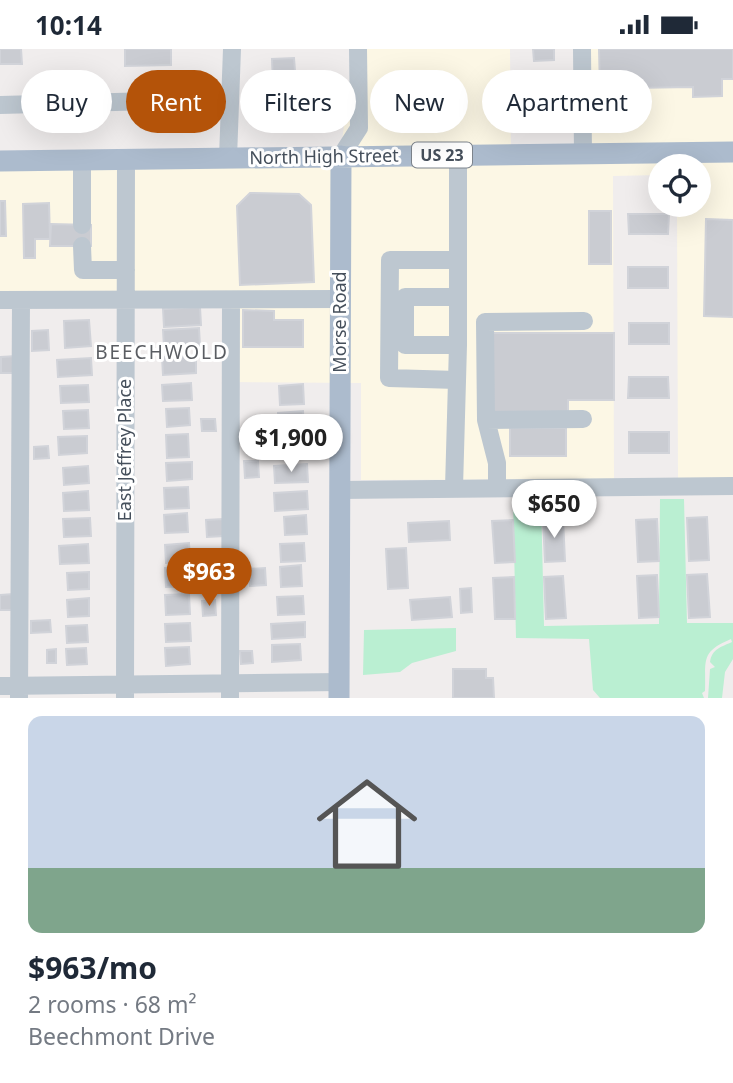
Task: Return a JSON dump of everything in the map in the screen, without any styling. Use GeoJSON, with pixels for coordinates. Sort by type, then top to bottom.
{"type":"FeatureCollection","features":[{"type":"Feature","properties":{"kind":"main road","name":"North High Street"},"geometry":{"type":"LineString","coordinates":[[0,161],[733,152]]}},
{"type":"Feature","properties":{"kind":"main road","name":"Morse Road"},"geometry":{"type":"LineString","coordinates":[[340,690],[341,156]]}},
{"type":"Feature","properties":{"kind":"street"},"geometry":{"type":"LineString","coordinates":[[228,158],[232,49]]}},
{"type":"Feature","properties":{"kind":"street"},"geometry":{"type":"LineString","coordinates":[[341,156],[359,128],[358,49]]}},
{"type":"Feature","properties":{"kind":"street"},"geometry":{"type":"LineString","coordinates":[[582,49],[583,154]]}},
{"type":"Feature","properties":{"kind":"street"},"geometry":{"type":"LineString","coordinates":[[0,105],[230,99]]}},
{"type":"Feature","properties":{"kind":"street"},"geometry":{"type":"LineString","coordinates":[[454,488],[458,345],[458,155]]}},
{"type":"Feature","properties":{"kind":"street","name":"East Jeffrey Place"},"geometry":{"type":"LineString","coordinates":[[125,691],[126,159]]}},
{"type":"Feature","properties":{"kind":"street"},"geometry":{"type":"LineString","coordinates":[[82,160],[82,225]]}},
{"type":"Feature","properties":{"kind":"street"},"geometry":{"type":"LineString","coordinates":[[82,246],[83,270],[126,270]]}},
{"type":"Feature","properties":{"kind":"street"},"geometry":{"type":"LineString","coordinates":[[457,380],[389,378],[390,260],[458,260]]}},
{"type":"Feature","properties":{"kind":"street"},"geometry":{"type":"LineString","coordinates":[[458,297],[405,297],[405,345],[458,345]]}},
{"type":"Feature","properties":{"kind":"street"},"geometry":{"type":"LineString","coordinates":[[0,300],[340,299]]}},
{"type":"Feature","properties":{"kind":"street"},"geometry":{"type":"LineString","coordinates":[[19,692],[21,300]]}},
{"type":"Feature","properties":{"kind":"street"},"geometry":{"type":"LineString","coordinates":[[230,691],[231,300]]}},
{"type":"Feature","properties":{"kind":"street"},"geometry":{"type":"LineString","coordinates":[[497,488],[497,463],[486,420],[485,322],[584,321]]}},
{"type":"Feature","properties":{"kind":"street"},"geometry":{"type":"LineString","coordinates":[[486,420],[583,419]]}},
{"type":"Feature","properties":{"kind":"street"},"geometry":{"type":"LineString","coordinates":[[339,490],[733,486]]}},
{"type":"Feature","properties":{"kind":"street"},"geometry":{"type":"LineString","coordinates":[[0,686],[19,692],[340,690]]}},
{"type":"Feature","properties":{"kind":"shaded area"},"geometry":{"type":"Polygon","coordinates":[[[354,49],[510,49],[510,70],[482,70],[482,133],[511,133],[511,155],[579,155],[580,133],[652,133],[652,70],[581,70],[582,49],[733,49],[733,478],[678,478],[677,217],[711,217],[711,154],[648,154],[648,175],[613,176],[614,479],[361,480],[361,383],[232,382],[231,300],[0,300],[0,159],[340,156],[343,133],[356,133],[356,70],[351,70],[354,49]]]}},
{"type":"Feature","properties":{"kind":"green space"},"geometry":{"type":"Polygon","coordinates":[[[541,498],[544,626],[659,624],[660,499],[684,499],[687,623],[733,623],[733,659],[725,672],[722,698],[708,698],[710,669],[715,667],[710,662],[715,651],[732,642],[731,639],[709,653],[705,664],[705,691],[702,693],[704,698],[600,698],[593,690],[589,639],[516,638],[513,499],[541,498]]]}},
{"type":"Feature","properties":{"kind":"green space"},"geometry":{"type":"Polygon","coordinates":[[[456,628],[456,651],[412,663],[400,672],[363,675],[364,630],[456,628]]]}},
{"type":"Feature","properties":{"kind":"building"},"geometry":{"type":"Polygon","coordinates":[[[0,49],[21,49],[22,64],[0,64],[0,49]]]}},
{"type":"Feature","properties":{"kind":"building"},"geometry":{"type":"Polygon","coordinates":[[[125,49],[171,49],[171,65],[125,66],[125,49]]]}},
{"type":"Feature","properties":{"kind":"building"},"geometry":{"type":"Polygon","coordinates":[[[533,49],[554,49],[554,60],[534,61],[533,49]]]}},
{"type":"Feature","properties":{"kind":"building"},"geometry":{"type":"Polygon","coordinates":[[[599,49],[733,49],[733,79],[722,79],[722,96],[693,97],[693,87],[652,88],[652,70],[600,70],[599,49]]]}},
{"type":"Feature","properties":{"kind":"building"},"geometry":{"type":"Polygon","coordinates":[[[294,58],[295,70],[272,70],[272,59],[294,58]]]}},
{"type":"Feature","properties":{"kind":"building"},"geometry":{"type":"Polygon","coordinates":[[[250,193],[299,194],[311,205],[314,282],[240,285],[237,206],[250,193]]]}},
{"type":"Feature","properties":{"kind":"building"},"geometry":{"type":"Polygon","coordinates":[[[0,201],[5,201],[6,236],[0,236],[0,201]]]}},
{"type":"Feature","properties":{"kind":"building"},"geometry":{"type":"Polygon","coordinates":[[[49,203],[50,239],[35,239],[35,258],[24,258],[23,204],[49,203]]]}},
{"type":"Feature","properties":{"kind":"building"},"geometry":{"type":"Polygon","coordinates":[[[589,211],[611,211],[611,264],[589,264],[589,211]]]}},
{"type":"Feature","properties":{"kind":"building"},"geometry":{"type":"Polygon","coordinates":[[[628,214],[669,217],[668,234],[629,234],[628,214]]]}},
{"type":"Feature","properties":{"kind":"building"},"geometry":{"type":"Polygon","coordinates":[[[706,219],[733,220],[733,317],[704,316],[706,219]]]}},
{"type":"Feature","properties":{"kind":"building"},"geometry":{"type":"Polygon","coordinates":[[[51,224],[91,225],[91,246],[50,246],[51,224]]]}},
{"type":"Feature","properties":{"kind":"building"},"geometry":{"type":"Polygon","coordinates":[[[628,267],[668,267],[668,288],[628,288],[628,267]]]}},
{"type":"Feature","properties":{"kind":"building"},"geometry":{"type":"Polygon","coordinates":[[[200,307],[201,325],[164,327],[163,309],[200,307]]]}},
{"type":"Feature","properties":{"kind":"building"},"geometry":{"type":"Polygon","coordinates":[[[243,310],[274,311],[274,320],[303,320],[303,347],[243,347],[243,310]]]}},
{"type":"Feature","properties":{"kind":"building"},"geometry":{"type":"Polygon","coordinates":[[[89,320],[91,346],[65,348],[64,321],[89,320]]]}},
{"type":"Feature","properties":{"kind":"building"},"geometry":{"type":"Polygon","coordinates":[[[629,323],[669,323],[669,344],[629,344],[629,323]]]}},
{"type":"Feature","properties":{"kind":"building"},"geometry":{"type":"Polygon","coordinates":[[[199,328],[200,346],[164,347],[163,330],[199,328]]]}},
{"type":"Feature","properties":{"kind":"building"},"geometry":{"type":"Polygon","coordinates":[[[48,330],[49,350],[32,351],[32,331],[48,330]]]}},
{"type":"Feature","properties":{"kind":"building"},"geometry":{"type":"Polygon","coordinates":[[[490,333],[614,333],[614,400],[568,400],[568,413],[491,413],[490,333]]]}},
{"type":"Feature","properties":{"kind":"building"},"geometry":{"type":"Polygon","coordinates":[[[16,356],[16,373],[1,373],[1,357],[16,356]]]}},
{"type":"Feature","properties":{"kind":"building"},"geometry":{"type":"Polygon","coordinates":[[[196,356],[196,373],[163,375],[162,357],[196,356]]]}},
{"type":"Feature","properties":{"kind":"building"},"geometry":{"type":"Polygon","coordinates":[[[91,358],[92,375],[58,377],[57,360],[91,358]]]}},
{"type":"Feature","properties":{"kind":"building"},"geometry":{"type":"Polygon","coordinates":[[[629,377],[668,377],[669,398],[628,398],[629,377]]]}},
{"type":"Feature","properties":{"kind":"building"},"geometry":{"type":"Polygon","coordinates":[[[191,383],[192,400],[163,401],[162,385],[191,383]]]}},
{"type":"Feature","properties":{"kind":"building"},"geometry":{"type":"Polygon","coordinates":[[[303,384],[304,404],[280,405],[279,386],[303,384]]]}},
{"type":"Feature","properties":{"kind":"building"},"geometry":{"type":"Polygon","coordinates":[[[88,385],[89,402],[61,403],[60,386],[88,385]]]}},
{"type":"Feature","properties":{"kind":"building"},"geometry":{"type":"Polygon","coordinates":[[[189,408],[190,425],[167,427],[166,409],[189,408]]]}},
{"type":"Feature","properties":{"kind":"building"},"geometry":{"type":"Polygon","coordinates":[[[88,410],[89,428],[64,429],[63,411],[88,410]]]}},
{"type":"Feature","properties":{"kind":"building"},"geometry":{"type":"Polygon","coordinates":[[[303,411],[304,430],[279,431],[278,413],[303,411]]]}},
{"type":"Feature","properties":{"kind":"building"},"geometry":{"type":"Polygon","coordinates":[[[201,419],[215,419],[216,431],[202,431],[201,419]]]}},
{"type":"Feature","properties":{"kind":"building"},"geometry":{"type":"Polygon","coordinates":[[[510,428],[566,428],[566,456],[510,456],[510,428]]]}},
{"type":"Feature","properties":{"kind":"building"},"geometry":{"type":"Polygon","coordinates":[[[629,432],[669,432],[669,453],[629,453],[629,432]]]}},
{"type":"Feature","properties":{"kind":"building"},"geometry":{"type":"Polygon","coordinates":[[[188,434],[189,457],[167,458],[166,435],[188,434]]]}},
{"type":"Feature","properties":{"kind":"building"},"geometry":{"type":"Polygon","coordinates":[[[87,436],[87,453],[59,455],[58,437],[87,436]]]}},
{"type":"Feature","properties":{"kind":"building"},"geometry":{"type":"Polygon","coordinates":[[[48,446],[49,458],[34,459],[34,447],[48,446]]]}},
{"type":"Feature","properties":{"kind":"building"},"geometry":{"type":"Polygon","coordinates":[[[244,461],[258,461],[259,477],[245,478],[244,461]]]}},
{"type":"Feature","properties":{"kind":"building"},"geometry":{"type":"Polygon","coordinates":[[[192,462],[192,479],[167,481],[166,463],[192,462]]]}},
{"type":"Feature","properties":{"kind":"building"},"geometry":{"type":"Polygon","coordinates":[[[307,464],[308,482],[275,483],[274,466],[307,464]]]}},
{"type":"Feature","properties":{"kind":"building"},"geometry":{"type":"Polygon","coordinates":[[[88,466],[89,483],[64,485],[63,468],[88,466]]]}},
{"type":"Feature","properties":{"kind":"building"},"geometry":{"type":"Polygon","coordinates":[[[188,487],[189,508],[165,509],[164,488],[188,487]]]}},
{"type":"Feature","properties":{"kind":"building"},"geometry":{"type":"Polygon","coordinates":[[[88,491],[89,510],[64,511],[63,493],[88,491]]]}},
{"type":"Feature","properties":{"kind":"building"},"geometry":{"type":"Polygon","coordinates":[[[307,491],[308,509],[275,511],[274,493],[307,491]]]}},
{"type":"Feature","properties":{"kind":"building"},"geometry":{"type":"Polygon","coordinates":[[[187,513],[188,532],[165,533],[164,515],[187,513]]]}},
{"type":"Feature","properties":{"kind":"building"},"geometry":{"type":"Polygon","coordinates":[[[306,515],[307,534],[285,535],[284,517],[306,515]]]}},
{"type":"Feature","properties":{"kind":"building"},"geometry":{"type":"Polygon","coordinates":[[[707,517],[709,560],[689,561],[687,518],[707,517]]]}},
{"type":"Feature","properties":{"kind":"building"},"geometry":{"type":"Polygon","coordinates":[[[90,518],[91,536],[64,537],[63,519],[90,518]]]}},
{"type":"Feature","properties":{"kind":"building"},"geometry":{"type":"Polygon","coordinates":[[[223,519],[224,536],[207,537],[206,520],[223,519]]]}},
{"type":"Feature","properties":{"kind":"building"},"geometry":{"type":"Polygon","coordinates":[[[563,519],[565,561],[545,562],[543,520],[563,519]]]}},
{"type":"Feature","properties":{"kind":"building"},"geometry":{"type":"Polygon","coordinates":[[[657,519],[659,561],[638,562],[636,520],[657,519]]]}},
{"type":"Feature","properties":{"kind":"building"},"geometry":{"type":"Polygon","coordinates":[[[513,520],[515,562],[495,563],[492,521],[513,520]]]}},
{"type":"Feature","properties":{"kind":"building"},"geometry":{"type":"Polygon","coordinates":[[[449,521],[450,540],[409,542],[408,523],[449,521]]]}},
{"type":"Feature","properties":{"kind":"building"},"geometry":{"type":"Polygon","coordinates":[[[189,543],[190,562],[166,563],[165,545],[189,543]]]}},
{"type":"Feature","properties":{"kind":"building"},"geometry":{"type":"Polygon","coordinates":[[[304,543],[305,561],[281,562],[280,544],[304,543]]]}},
{"type":"Feature","properties":{"kind":"building"},"geometry":{"type":"Polygon","coordinates":[[[88,544],[89,563],[60,564],[59,546],[88,544]]]}},
{"type":"Feature","properties":{"kind":"building"},"geometry":{"type":"Polygon","coordinates":[[[406,548],[408,588],[388,589],[386,549],[406,548]]]}},
{"type":"Feature","properties":{"kind":"building"},"geometry":{"type":"Polygon","coordinates":[[[301,565],[302,586],[281,587],[280,567],[301,565]]]}},
{"type":"Feature","properties":{"kind":"building"},"geometry":{"type":"Polygon","coordinates":[[[186,567],[187,586],[166,587],[165,568],[186,567]]]}},
{"type":"Feature","properties":{"kind":"building"},"geometry":{"type":"Polygon","coordinates":[[[265,568],[266,585],[250,586],[249,569],[265,568]]]}},
{"type":"Feature","properties":{"kind":"building"},"geometry":{"type":"Polygon","coordinates":[[[89,572],[89,589],[68,590],[67,573],[89,572]]]}},
{"type":"Feature","properties":{"kind":"building"},"geometry":{"type":"Polygon","coordinates":[[[707,574],[710,617],[689,618],[687,575],[707,574]]]}},
{"type":"Feature","properties":{"kind":"building"},"geometry":{"type":"Polygon","coordinates":[[[657,575],[659,617],[639,618],[637,576],[657,575]]]}},
{"type":"Feature","properties":{"kind":"building"},"geometry":{"type":"Polygon","coordinates":[[[563,576],[566,618],[546,619],[544,577],[563,576]]]}},
{"type":"Feature","properties":{"kind":"building"},"geometry":{"type":"Polygon","coordinates":[[[514,577],[515,619],[495,619],[493,578],[514,577]]]}},
{"type":"Feature","properties":{"kind":"building"},"geometry":{"type":"Polygon","coordinates":[[[471,588],[472,612],[461,613],[460,589],[471,588]]]}},
{"type":"Feature","properties":{"kind":"building"},"geometry":{"type":"Polygon","coordinates":[[[13,594],[14,610],[0,610],[0,595],[13,594]]]}},
{"type":"Feature","properties":{"kind":"building"},"geometry":{"type":"Polygon","coordinates":[[[189,594],[190,614],[166,615],[165,595],[189,594]]]}},
{"type":"Feature","properties":{"kind":"building"},"geometry":{"type":"Polygon","coordinates":[[[303,596],[304,614],[278,615],[277,597],[303,596]]]}},
{"type":"Feature","properties":{"kind":"building"},"geometry":{"type":"Polygon","coordinates":[[[450,597],[452,617],[412,620],[410,600],[450,597]]]}},
{"type":"Feature","properties":{"kind":"building"},"geometry":{"type":"Polygon","coordinates":[[[89,598],[89,616],[68,617],[67,600],[89,598]]]}},
{"type":"Feature","properties":{"kind":"building"},"geometry":{"type":"Polygon","coordinates":[[[215,600],[216,615],[203,616],[202,601],[215,600]]]}},
{"type":"Feature","properties":{"kind":"building"},"geometry":{"type":"Polygon","coordinates":[[[50,620],[51,632],[31,633],[31,621],[50,620]]]}},
{"type":"Feature","properties":{"kind":"building"},"geometry":{"type":"Polygon","coordinates":[[[305,622],[305,637],[272,639],[271,624],[305,622]]]}},
{"type":"Feature","properties":{"kind":"building"},"geometry":{"type":"Polygon","coordinates":[[[190,623],[191,641],[166,642],[165,624],[190,623]]]}},
{"type":"Feature","properties":{"kind":"building"},"geometry":{"type":"Polygon","coordinates":[[[87,625],[88,642],[67,643],[66,626],[87,625]]]}},
{"type":"Feature","properties":{"kind":"building"},"geometry":{"type":"Polygon","coordinates":[[[300,644],[301,660],[272,662],[272,645],[300,644]]]}},
{"type":"Feature","properties":{"kind":"building"},"geometry":{"type":"Polygon","coordinates":[[[189,647],[190,664],[166,666],[165,648],[189,647]]]}},
{"type":"Feature","properties":{"kind":"building"},"geometry":{"type":"Polygon","coordinates":[[[86,648],[87,664],[67,665],[66,649],[86,648]]]}},
{"type":"Feature","properties":{"kind":"building"},"geometry":{"type":"Polygon","coordinates":[[[56,649],[56,663],[47,663],[47,650],[56,649]]]}},
{"type":"Feature","properties":{"kind":"building"},"geometry":{"type":"Polygon","coordinates":[[[240,651],[252,651],[253,663],[241,664],[240,651]]]}},
{"type":"Feature","properties":{"kind":"building"},"geometry":{"type":"Polygon","coordinates":[[[453,669],[486,669],[486,678],[493,678],[494,698],[453,698],[453,669]]]}},
{"type":"Feature","properties":{"kind":"district","name":"BEECHWOLD"},"geometry":{"type":"Point","coordinates":[162,352]}}]}
